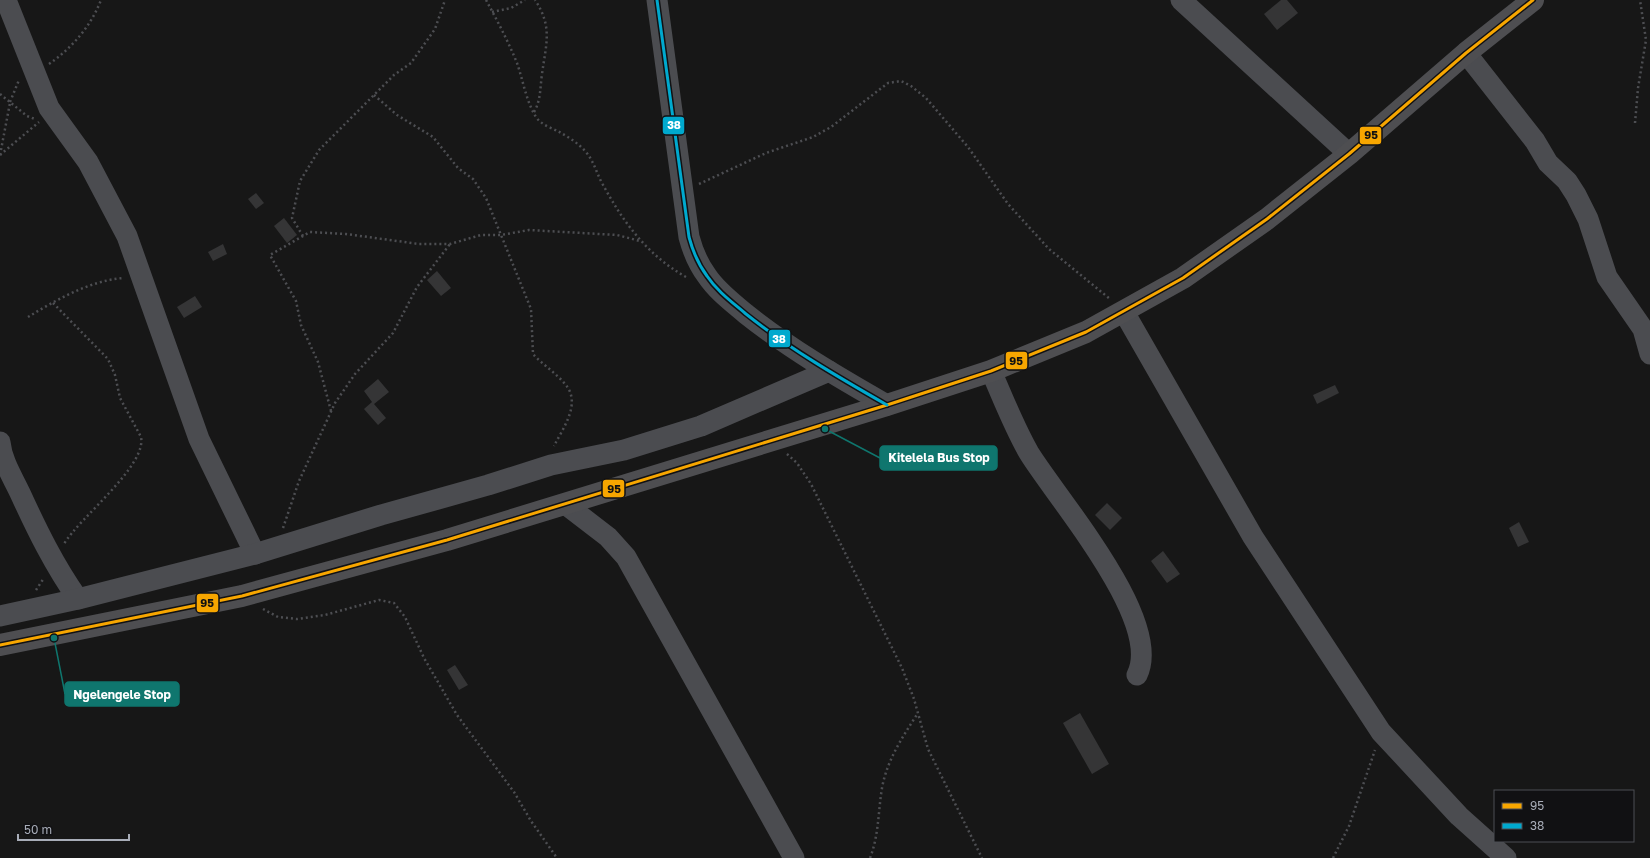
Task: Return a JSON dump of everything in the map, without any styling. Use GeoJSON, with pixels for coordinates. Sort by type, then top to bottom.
{"type":"FeatureCollection","features":[{"type":"Feature","properties":{"kind":"highway"},"geometry":{"type":"LineString","coordinates":[[0,645],[242,596],[447,540],[773,441],[991,371],[1086,332],[1183,278],[1267,219],[1349,154],[1466,53],[1532,0]]}},
{"type":"Feature","properties":{"kind":"street"},"geometry":{"type":"LineString","coordinates":[[6,0],[49,108],[88,162],[127,236],[144,280],[199,439],[255,554]]}},
{"type":"Feature","properties":{"kind":"street"},"geometry":{"type":"LineString","coordinates":[[658,0],[666,72],[684,191],[689,238],[694,256],[707,276],[724,296],[768,331],[829,371],[886,405]]}},
{"type":"Feature","properties":{"kind":"street"},"geometry":{"type":"LineString","coordinates":[[1182,0],[1349,154]]}},
{"type":"Feature","properties":{"kind":"street"},"geometry":{"type":"LineString","coordinates":[[1466,53],[1535,141],[1548,163],[1567,181],[1576,195],[1588,219],[1607,277],[1643,329],[1650,354]]}},
{"type":"Feature","properties":{"kind":"street"},"geometry":{"type":"LineString","coordinates":[[1124,312],[1253,537],[1381,732],[1459,816],[1506,858]]}},
{"type":"Feature","properties":{"kind":"street"},"geometry":{"type":"LineString","coordinates":[[0,616],[78,599],[255,554],[381,515],[488,486],[545,467],[624,450],[701,426],[829,371]]}},
{"type":"Feature","properties":{"kind":"street"},"geometry":{"type":"LineString","coordinates":[[991,371],[1028,452],[1105,564],[1133,614],[1140,635],[1142,653],[1141,666],[1137,675]]}},
{"type":"Feature","properties":{"kind":"street"},"geometry":{"type":"LineString","coordinates":[[0,442],[2,453],[9,472],[54,563],[78,599]]}},
{"type":"Feature","properties":{"kind":"street"},"geometry":{"type":"LineString","coordinates":[[565,504],[608,537],[626,557],[794,858]]}},
{"type":"Feature","properties":{"kind":"path"},"geometry":{"type":"LineString","coordinates":[[35,74],[72,45],[92,18],[101,0]]}},
{"type":"Feature","properties":{"kind":"path"},"geometry":{"type":"LineString","coordinates":[[303,236],[292,218],[303,175],[319,150],[394,75],[411,63],[428,41],[435,29],[445,0]]}},
{"type":"Feature","properties":{"kind":"path"},"geometry":{"type":"LineString","coordinates":[[486,0],[517,63],[533,113],[539,121],[574,141],[590,157],[601,181],[618,211],[640,241],[673,270],[686,277]]}},
{"type":"Feature","properties":{"kind":"path"},"geometry":{"type":"LineString","coordinates":[[492,12],[511,8],[524,0]]}},
{"type":"Feature","properties":{"kind":"path"},"geometry":{"type":"LineString","coordinates":[[533,113],[539,101],[547,47],[546,23],[543,13],[535,0]]}},
{"type":"Feature","properties":{"kind":"path"},"geometry":{"type":"LineString","coordinates":[[1635,123],[1638,88],[1646,40],[1640,0]]}},
{"type":"Feature","properties":{"kind":"path"},"geometry":{"type":"LineString","coordinates":[[684,191],[766,153],[813,136],[831,127],[888,83],[901,81],[911,86],[931,104],[968,147],[1008,204],[1049,249],[1101,291],[1124,312]]}},
{"type":"Feature","properties":{"kind":"path"},"geometry":{"type":"LineString","coordinates":[[0,94],[27,116],[40,120],[0,155]]}},
{"type":"Feature","properties":{"kind":"path"},"geometry":{"type":"LineString","coordinates":[[374,95],[397,115],[433,137],[458,168],[473,178],[486,198],[531,309],[533,354],[566,384],[571,394],[572,407],[568,421],[545,467]]}},
{"type":"Feature","properties":{"kind":"path"},"geometry":{"type":"LineString","coordinates":[[0,155],[10,102]]}},
{"type":"Feature","properties":{"kind":"path"},"geometry":{"type":"LineString","coordinates":[[331,411],[318,362],[301,325],[296,301],[270,255],[310,232],[346,234],[419,244],[450,244],[481,235],[501,235],[528,230],[617,235],[640,241]]}},
{"type":"Feature","properties":{"kind":"path"},"geometry":{"type":"LineString","coordinates":[[278,547],[290,505],[299,481],[331,411],[355,374],[393,333],[417,287],[450,244]]}},
{"type":"Feature","properties":{"kind":"path"},"geometry":{"type":"LineString","coordinates":[[28,317],[78,291],[114,279],[144,280]]}},
{"type":"Feature","properties":{"kind":"path"},"geometry":{"type":"LineString","coordinates":[[21,612],[54,563],[67,538],[87,518],[137,458],[142,442],[141,437],[120,398],[115,375],[108,359],[53,303]]}},
{"type":"Feature","properties":{"kind":"path"},"geometry":{"type":"LineString","coordinates":[[773,441],[797,463],[811,484],[902,668],[918,712],[928,749],[982,858]]}},
{"type":"Feature","properties":{"kind":"path"},"geometry":{"type":"LineString","coordinates":[[242,596],[278,617],[297,620],[325,615],[380,600],[394,603],[405,617],[424,658],[457,715],[514,792],[531,821],[557,858]]}},
{"type":"Feature","properties":{"kind":"path"},"geometry":{"type":"LineString","coordinates":[[870,858],[880,823],[884,779],[901,738],[918,712]]}},
{"type":"Feature","properties":{"kind":"path"},"geometry":{"type":"LineString","coordinates":[[1333,858],[1349,826],[1381,732]]}},
{"type":"Feature","properties":{"kind":"building"},"geometry":{"type":"Polygon","coordinates":[[[1281,0],[1287,0],[1298,13],[1277,30],[1264,14],[1281,0]]]}},
{"type":"Feature","properties":{"kind":"building"},"geometry":{"type":"Polygon","coordinates":[[[256,193],[264,203],[256,209],[248,199],[256,193]]]}},
{"type":"Feature","properties":{"kind":"building"},"geometry":{"type":"Polygon","coordinates":[[[284,218],[297,235],[287,243],[274,226],[284,218]]]}},
{"type":"Feature","properties":{"kind":"building"},"geometry":{"type":"Polygon","coordinates":[[[223,244],[227,254],[213,261],[208,252],[223,244]]]}},
{"type":"Feature","properties":{"kind":"building"},"geometry":{"type":"Polygon","coordinates":[[[437,271],[451,288],[441,296],[427,280],[437,271]]]}},
{"type":"Feature","properties":{"kind":"building"},"geometry":{"type":"Polygon","coordinates":[[[195,296],[202,307],[184,318],[177,307],[195,296]]]}},
{"type":"Feature","properties":{"kind":"building"},"geometry":{"type":"Polygon","coordinates":[[[378,379],[389,392],[374,404],[386,418],[378,425],[364,409],[372,402],[364,391],[378,379]]]}},
{"type":"Feature","properties":{"kind":"building"},"geometry":{"type":"Polygon","coordinates":[[[1335,385],[1339,393],[1317,404],[1313,395],[1335,385]]]}},
{"type":"Feature","properties":{"kind":"building"},"geometry":{"type":"Polygon","coordinates":[[[1107,503],[1122,518],[1110,530],[1095,515],[1107,503]]]}},
{"type":"Feature","properties":{"kind":"building"},"geometry":{"type":"Polygon","coordinates":[[[1519,522],[1529,542],[1518,547],[1509,528],[1519,522]]]}},
{"type":"Feature","properties":{"kind":"building"},"geometry":{"type":"Polygon","coordinates":[[[1163,551],[1180,574],[1167,583],[1151,561],[1163,551]]]}},
{"type":"Feature","properties":{"kind":"building"},"geometry":{"type":"Polygon","coordinates":[[[455,665],[468,685],[459,690],[447,670],[455,665]]]}},
{"type":"Feature","properties":{"kind":"building"},"geometry":{"type":"Polygon","coordinates":[[[1080,713],[1109,764],[1092,774],[1063,723],[1080,713]]]}},
{"type":"Feature","properties":{"kind":"transit line","name":"38"},"geometry":{"type":"LineString","coordinates":[[657,0],[689,237],[694,253],[701,267],[711,281],[730,301],[763,327],[815,362],[887,405]]}},
{"type":"Feature","properties":{"kind":"transit line","name":"95"},"geometry":{"type":"LineString","coordinates":[[0,645],[242,596],[447,540],[887,405],[991,371],[1086,332],[1183,278],[1267,219],[1349,154],[1466,53],[1533,0]]}},
{"type":"Feature","properties":{"kind":"place","name":"Kitelela Bus Stop"},"geometry":{"type":"Point","coordinates":[825,429]}},
{"type":"Feature","properties":{"kind":"place","name":"Ngelengele Stop"},"geometry":{"type":"Point","coordinates":[54,638]}}]}
